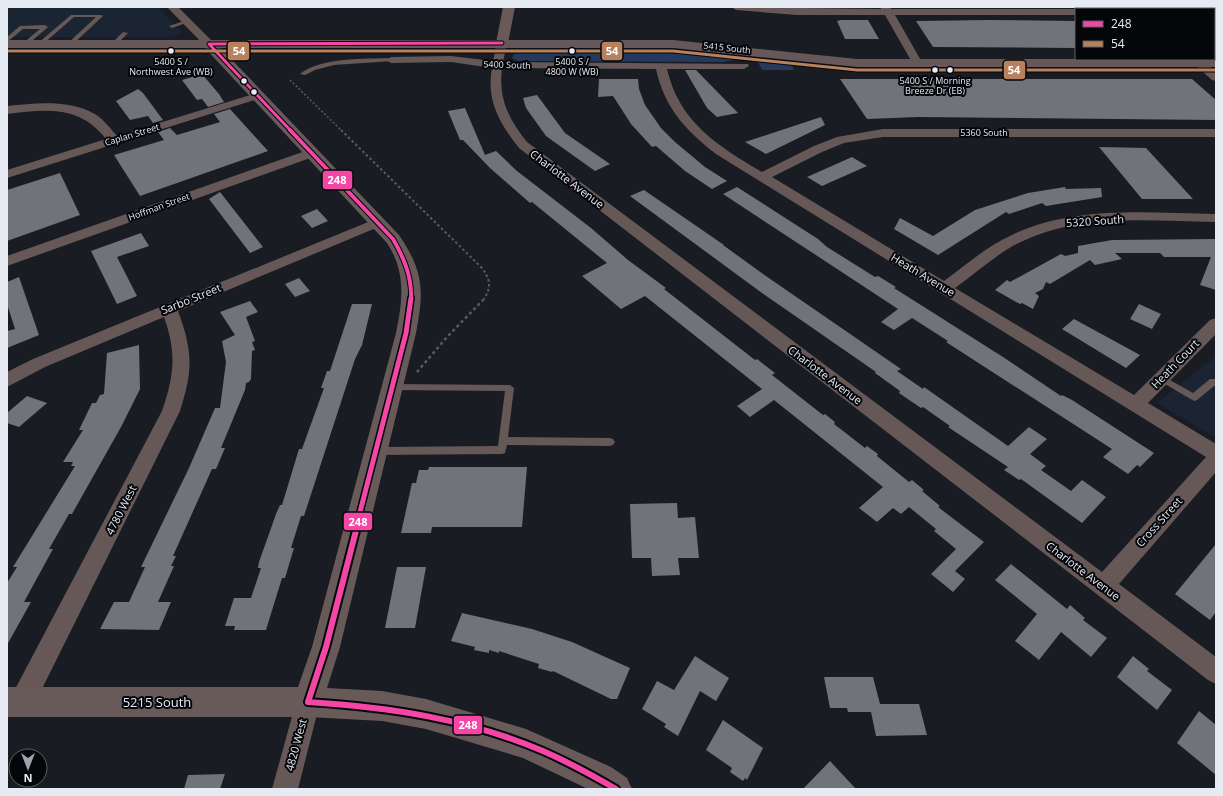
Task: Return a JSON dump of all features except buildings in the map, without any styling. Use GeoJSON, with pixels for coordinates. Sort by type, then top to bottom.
{"type":"FeatureCollection","features":[{"type":"Feature","properties":{"kind":"main road","name":"5415 South"},"geometry":{"type":"LineString","coordinates":[[7,44],[699,44],[839,62],[918,64]]}},
{"type":"Feature","properties":{"kind":"main road"},"geometry":{"type":"LineString","coordinates":[[918,64],[1216,63]]}},
{"type":"Feature","properties":{"kind":"street"},"geometry":{"type":"LineString","coordinates":[[172,7],[209,44]]}},
{"type":"Feature","properties":{"kind":"street"},"geometry":{"type":"LineString","coordinates":[[502,43],[509,7]]}},
{"type":"Feature","properties":{"kind":"street"},"geometry":{"type":"LineString","coordinates":[[736,7],[797,12],[886,9],[1075,12]]}},
{"type":"Feature","properties":{"kind":"street"},"geometry":{"type":"LineString","coordinates":[[886,9],[918,64]]}},
{"type":"Feature","properties":{"kind":"street","name":"Charlotte Avenue"},"geometry":{"type":"LineString","coordinates":[[502,43],[494,86],[497,105],[505,123],[514,135],[536,156],[1216,672]]}},
{"type":"Feature","properties":{"kind":"street","name":"4820 West"},"geometry":{"type":"LineString","coordinates":[[209,44],[393,238],[408,263],[412,277],[412,307],[401,387],[375,451],[326,646],[308,702],[285,789]]}},
{"type":"Feature","properties":{"kind":"street","name":"5400 South"},"geometry":{"type":"LineString","coordinates":[[391,60],[451,59],[497,65],[744,66]]}},
{"type":"Feature","properties":{"kind":"street"},"geometry":{"type":"LineString","coordinates":[[1199,63],[1216,78]]}},
{"type":"Feature","properties":{"kind":"street","name":"Heath Avenue"},"geometry":{"type":"LineString","coordinates":[[661,66],[667,90],[679,114],[698,133],[718,148],[762,177],[1216,454]]}},
{"type":"Feature","properties":{"kind":"street","name":"Caplan Street"},"geometry":{"type":"LineString","coordinates":[[7,174],[257,96]]}},
{"type":"Feature","properties":{"kind":"street"},"geometry":{"type":"LineString","coordinates":[[7,110],[41,108],[75,112],[90,117],[100,123],[114,140]]}},
{"type":"Feature","properties":{"kind":"street","name":"5360 South"},"geometry":{"type":"LineString","coordinates":[[762,177],[841,140],[883,133],[1216,133]]}},
{"type":"Feature","properties":{"kind":"street","name":"Hoffman Street"},"geometry":{"type":"LineString","coordinates":[[7,260],[311,153]]}},
{"type":"Feature","properties":{"kind":"street","name":"5320 South"},"geometry":{"type":"LineString","coordinates":[[944,288],[1016,238],[1043,227],[1069,221],[1089,219],[1216,218]]}},
{"type":"Feature","properties":{"kind":"street","name":"Sarbo Street"},"geometry":{"type":"LineString","coordinates":[[7,380],[39,362],[378,222]]}},
{"type":"Feature","properties":{"kind":"street","name":"4780 West"},"geometry":{"type":"LineString","coordinates":[[15,702],[171,411],[178,388],[182,366],[182,346],[169,309]]}},
{"type":"Feature","properties":{"kind":"street","name":"Heath Court"},"geometry":{"type":"LineString","coordinates":[[1135,405],[1216,324]]}},
{"type":"Feature","properties":{"kind":"street","name":"Cross Street"},"geometry":{"type":"LineString","coordinates":[[1103,586],[1216,459]]}},
{"type":"Feature","properties":{"kind":"street","name":"5215 South"},"geometry":{"type":"LineString","coordinates":[[15,702],[308,702],[382,706],[426,714],[526,744],[600,778],[616,789]]}},
{"type":"Feature","properties":{"kind":"lane"},"geometry":{"type":"LineString","coordinates":[[40,44],[73,16],[101,16],[70,44]]}},
{"type":"Feature","properties":{"kind":"lane"},"geometry":{"type":"LineString","coordinates":[[172,26],[186,22]]}},
{"type":"Feature","properties":{"kind":"lane"},"geometry":{"type":"LineString","coordinates":[[7,40],[22,27],[45,27],[25,44]]}},
{"type":"Feature","properties":{"kind":"lane"},"geometry":{"type":"LineString","coordinates":[[114,44],[125,33]]}},
{"type":"Feature","properties":{"kind":"lane"},"geometry":{"type":"LineString","coordinates":[[303,74],[313,68],[341,62],[391,60]]}},
{"type":"Feature","properties":{"kind":"lane"},"geometry":{"type":"LineString","coordinates":[[1161,378],[1194,398],[1213,381],[1216,383]]}},
{"type":"Feature","properties":{"kind":"lane"},"geometry":{"type":"LineString","coordinates":[[375,451],[502,450],[510,388],[401,387]]}},
{"type":"Feature","properties":{"kind":"lane"},"geometry":{"type":"LineString","coordinates":[[504,441],[610,442]]}},
{"type":"Feature","properties":{"kind":"path"},"geometry":{"type":"LineString","coordinates":[[290,80],[486,271],[490,281],[488,295],[482,303],[446,338],[417,372],[401,387]]}},
{"type":"Feature","properties":{"kind":"shaded area"},"geometry":{"type":"Polygon","coordinates":[[[7,7],[157,7],[183,33],[172,37],[7,37],[7,7]]]}},
{"type":"Feature","properties":{"kind":"shaded area"},"geometry":{"type":"Polygon","coordinates":[[[521,51],[643,53],[682,51],[734,55],[791,63],[794,70],[762,70],[758,62],[744,58],[723,62],[518,61],[512,58],[514,54],[521,51]]]}},
{"type":"Feature","properties":{"kind":"shaded area"},"geometry":{"type":"Polygon","coordinates":[[[1216,356],[1216,438],[1157,403],[1216,356]]]}},
{"type":"Feature","properties":{"kind":"transit line","name":"248"},"geometry":{"type":"LineString","coordinates":[[209,44],[502,43]]}},
{"type":"Feature","properties":{"kind":"transit line","name":"248"},"geometry":{"type":"LineString","coordinates":[[209,44],[393,239],[405,262],[411,284],[409,319],[406,333],[326,647],[308,702]]}},
{"type":"Feature","properties":{"kind":"transit line","name":"54"},"geometry":{"type":"LineString","coordinates":[[7,51],[673,51],[857,70],[1216,70]]}},
{"type":"Feature","properties":{"kind":"transit line","name":"248"},"geometry":{"type":"LineString","coordinates":[[308,702],[349,704],[389,709],[468,725],[544,751],[580,768],[616,789]]}},
{"type":"Feature","properties":{"kind":"place","name":"5400 S / Northwest Ave (WB)"},"geometry":{"type":"Point","coordinates":[171,51]}},
{"type":"Feature","properties":{"kind":"place","name":"5400 S / 4800 W (WB)"},"geometry":{"type":"Point","coordinates":[572,51]}},
{"type":"Feature","properties":{"kind":"place","name":"5400 S / Morning Breeze Dr (EB)"},"geometry":{"type":"Point","coordinates":[935,70]}}]}
